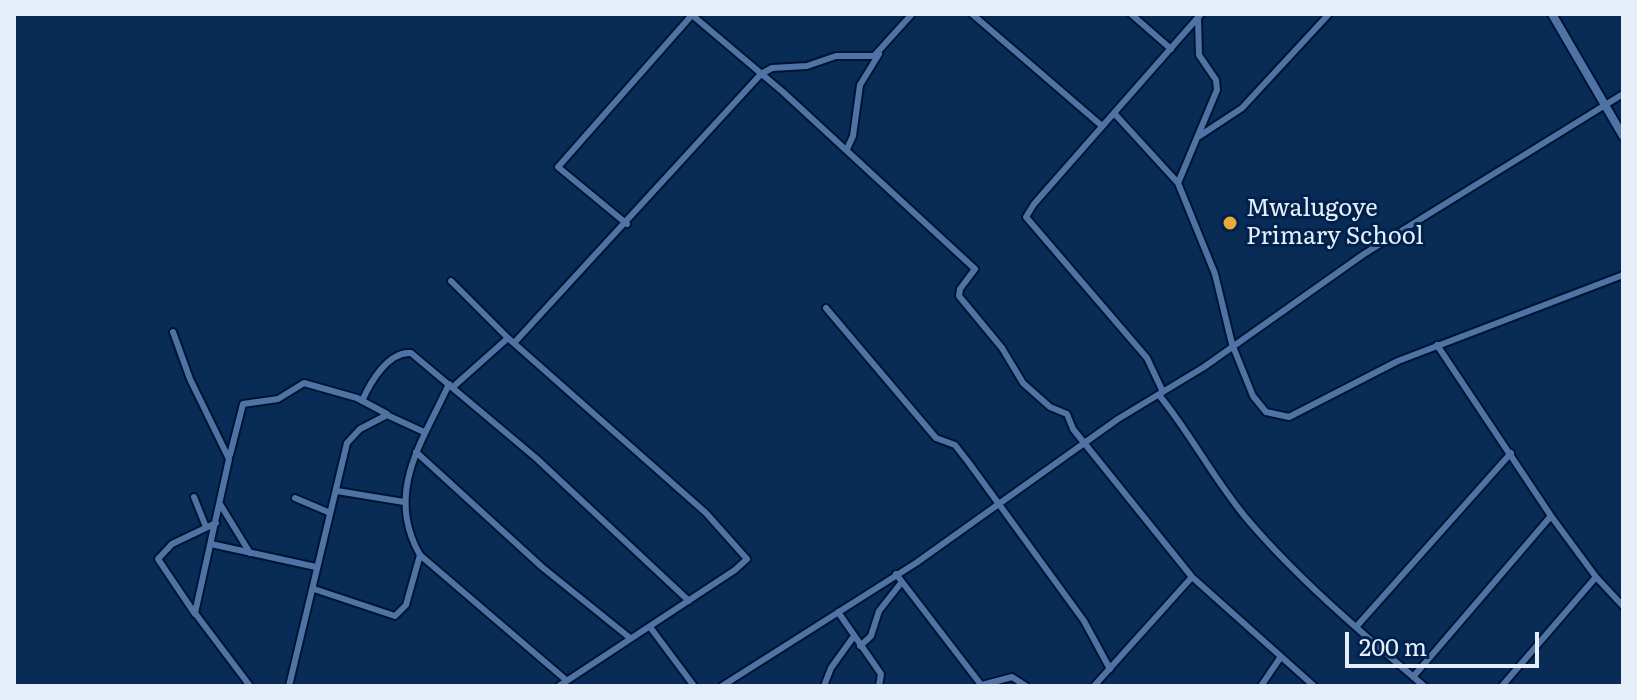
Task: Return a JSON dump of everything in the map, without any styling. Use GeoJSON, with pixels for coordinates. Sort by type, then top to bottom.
{"type":"FeatureCollection","features":[{"type":"Feature","properties":{"kind":"street"},"geometry":{"type":"LineString","coordinates":[[847,149],[853,136],[860,85],[880,51],[912,14]]}},
{"type":"Feature","properties":{"kind":"street"},"geometry":{"type":"LineString","coordinates":[[972,14],[1102,126]]}},
{"type":"Feature","properties":{"kind":"street"},"geometry":{"type":"LineString","coordinates":[[1131,14],[1171,49]]}},
{"type":"Feature","properties":{"kind":"street"},"geometry":{"type":"LineString","coordinates":[[1198,137],[1242,108],[1329,14]]}},
{"type":"Feature","properties":{"kind":"street"},"geometry":{"type":"LineString","coordinates":[[1552,14],[1623,136]]}},
{"type":"Feature","properties":{"kind":"street"},"geometry":{"type":"LineString","coordinates":[[627,224],[558,167],[689,16],[694,16],[847,149],[975,269],[960,289],[959,296],[1002,348],[1023,383],[1050,407],[1067,414],[1085,443],[1192,577],[1314,686]]}},
{"type":"Feature","properties":{"kind":"street"},"geometry":{"type":"LineString","coordinates":[[1200,16],[1026,217],[1147,358],[1161,394],[1248,520],[1356,627],[1424,686]]}},
{"type":"Feature","properties":{"kind":"street"},"geometry":{"type":"LineString","coordinates":[[1178,183],[1217,90],[1216,80],[1199,55],[1200,16]]}},
{"type":"Feature","properties":{"kind":"street"},"geometry":{"type":"LineString","coordinates":[[566,680],[420,555],[406,527],[404,502],[424,432],[451,386],[512,340],[627,224],[761,74],[772,68],[807,66],[836,56],[870,57],[880,51]]}},
{"type":"Feature","properties":{"kind":"street"},"geometry":{"type":"LineString","coordinates":[[722,686],[896,574],[1085,443],[1204,367],[1232,344],[1272,321],[1364,254],[1623,94]]}},
{"type":"Feature","properties":{"kind":"street"},"geometry":{"type":"LineString","coordinates":[[1114,113],[1178,183],[1215,274],[1232,344],[1260,406],[1282,417],[1437,345],[1623,275]]}},
{"type":"Feature","properties":{"kind":"street"},"geometry":{"type":"LineString","coordinates":[[451,281],[512,340],[706,513],[745,555],[743,565],[559,686]]}},
{"type":"Feature","properties":{"kind":"street"},"geometry":{"type":"LineString","coordinates":[[826,308],[936,438],[955,445],[1084,621],[1110,669]]}},
{"type":"Feature","properties":{"kind":"street"},"geometry":{"type":"LineString","coordinates":[[173,332],[190,379],[229,459]]}},
{"type":"Feature","properties":{"kind":"street"},"geometry":{"type":"LineString","coordinates":[[1437,345],[1551,516],[1596,577],[1623,606]]}},
{"type":"Feature","properties":{"kind":"street"},"geometry":{"type":"LineString","coordinates":[[362,401],[372,379],[404,352],[411,353],[548,468],[689,601]]}},
{"type":"Feature","properties":{"kind":"street"},"geometry":{"type":"LineString","coordinates":[[196,615],[195,606],[240,410],[246,403],[274,400],[304,383],[362,401],[424,432]]}},
{"type":"Feature","properties":{"kind":"street"},"geometry":{"type":"LineString","coordinates":[[289,686],[314,589],[328,512],[337,491],[349,440],[360,429],[387,415]]}},
{"type":"Feature","properties":{"kind":"street"},"geometry":{"type":"LineString","coordinates":[[416,452],[542,567],[630,638]]}},
{"type":"Feature","properties":{"kind":"street"},"geometry":{"type":"LineString","coordinates":[[1356,627],[1511,453]]}},
{"type":"Feature","properties":{"kind":"street"},"geometry":{"type":"LineString","coordinates":[[337,491],[404,502]]}},
{"type":"Feature","properties":{"kind":"street"},"geometry":{"type":"LineString","coordinates":[[194,497],[206,527]]}},
{"type":"Feature","properties":{"kind":"street"},"geometry":{"type":"LineString","coordinates":[[295,498],[328,512]]}},
{"type":"Feature","properties":{"kind":"street"},"geometry":{"type":"LineString","coordinates":[[220,504],[250,553]]}},
{"type":"Feature","properties":{"kind":"street"},"geometry":{"type":"LineString","coordinates":[[1413,677],[1551,516]]}},
{"type":"Feature","properties":{"kind":"street"},"geometry":{"type":"LineString","coordinates":[[216,523],[172,544],[158,559],[250,686]]}},
{"type":"Feature","properties":{"kind":"street"},"geometry":{"type":"LineString","coordinates":[[211,544],[316,567]]}},
{"type":"Feature","properties":{"kind":"street"},"geometry":{"type":"LineString","coordinates":[[314,589],[395,616],[406,605],[420,555]]}},
{"type":"Feature","properties":{"kind":"street"},"geometry":{"type":"LineString","coordinates":[[896,574],[982,686],[1012,677],[1026,686]]}},
{"type":"Feature","properties":{"kind":"street"},"geometry":{"type":"LineString","coordinates":[[1094,686],[1192,577]]}},
{"type":"Feature","properties":{"kind":"street"},"geometry":{"type":"LineString","coordinates":[[1502,686],[1596,577]]}},
{"type":"Feature","properties":{"kind":"street"},"geometry":{"type":"LineString","coordinates":[[860,646],[871,636],[879,611],[901,583]]}},
{"type":"Feature","properties":{"kind":"street"},"geometry":{"type":"LineString","coordinates":[[838,612],[881,674],[879,686]]}},
{"type":"Feature","properties":{"kind":"street"},"geometry":{"type":"LineString","coordinates":[[650,627],[694,686]]}},
{"type":"Feature","properties":{"kind":"street"},"geometry":{"type":"LineString","coordinates":[[824,686],[831,668],[854,636]]}},
{"type":"Feature","properties":{"kind":"street"},"geometry":{"type":"LineString","coordinates":[[1261,686],[1280,658]]}},
{"type":"Feature","properties":{"kind":"place","name":"Mwalugoye Primary School"},"geometry":{"type":"Point","coordinates":[1230,223]}}]}
